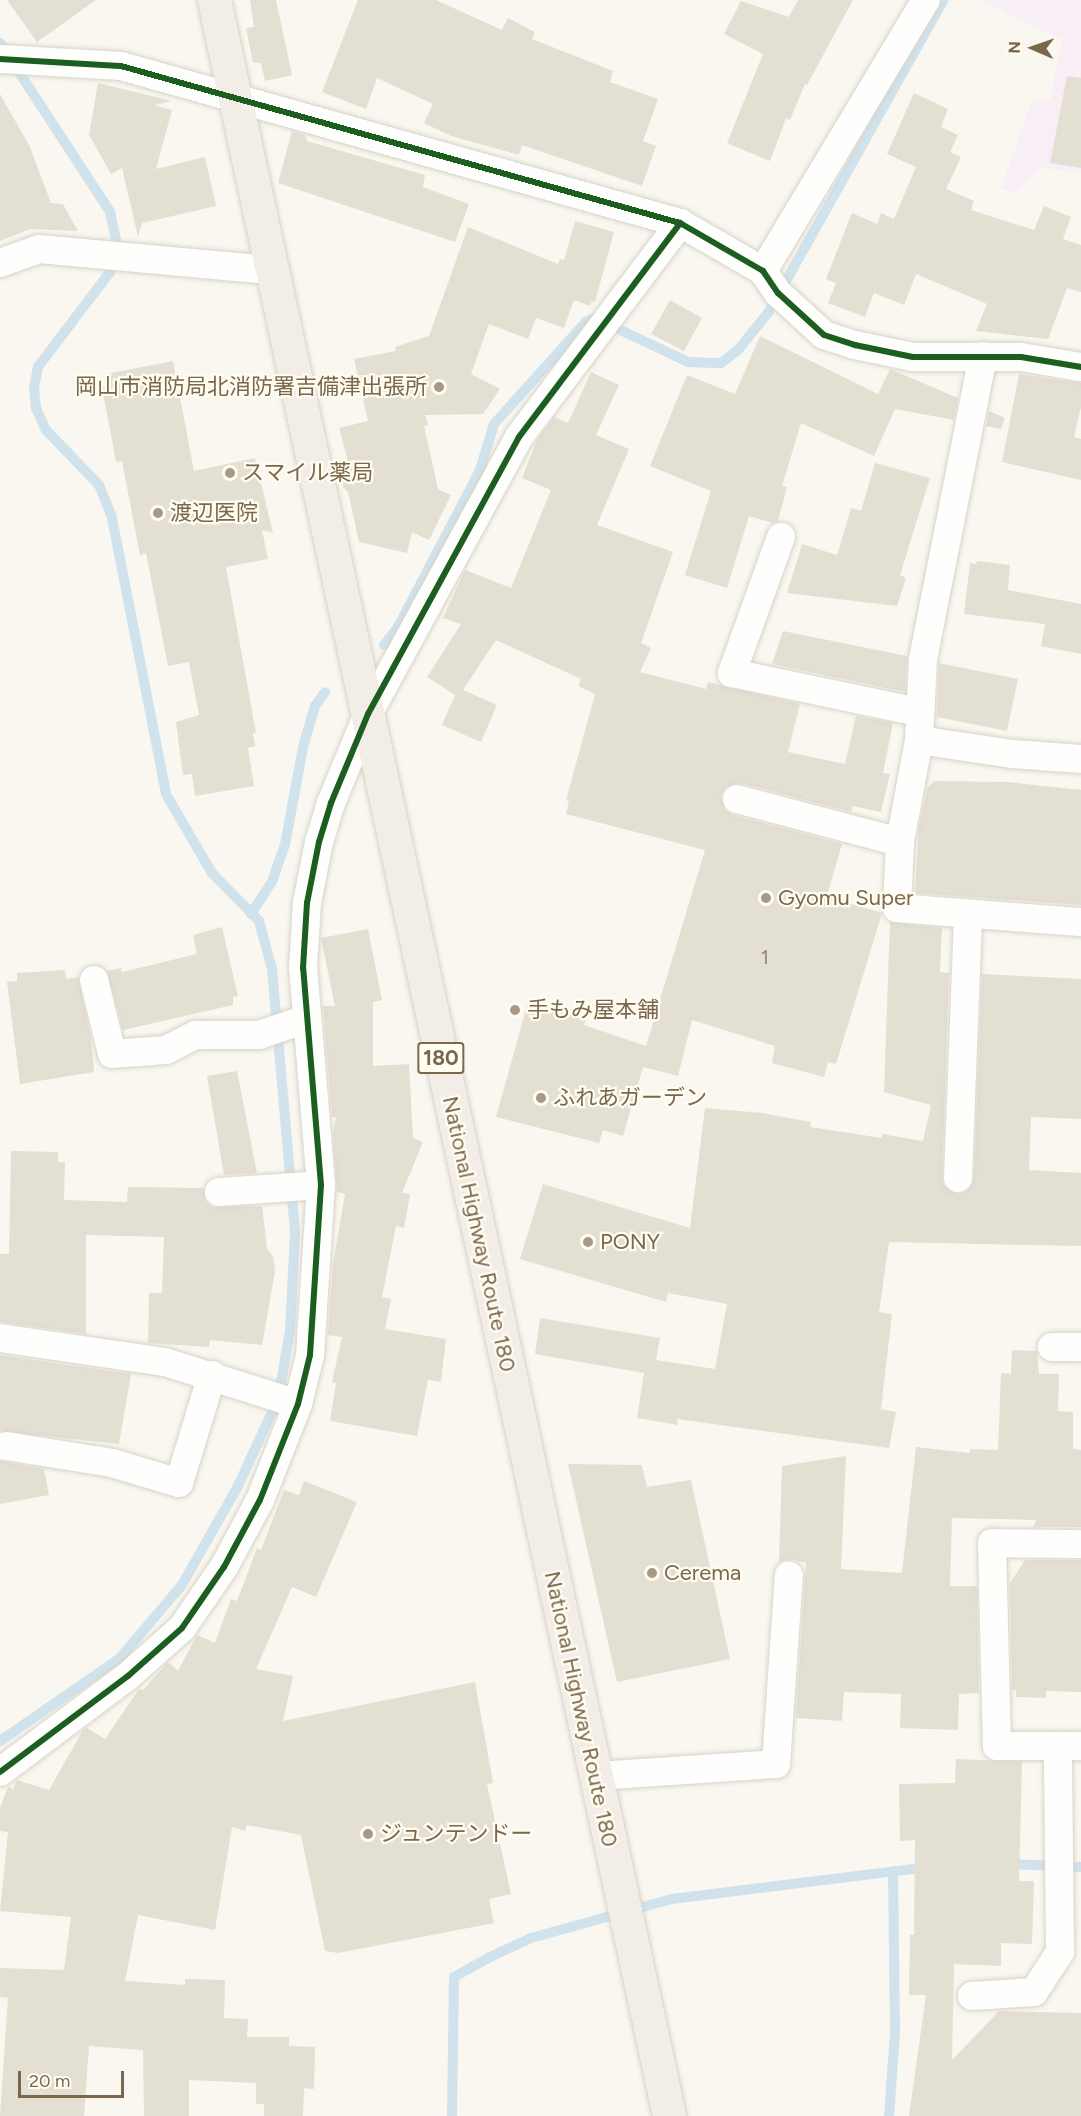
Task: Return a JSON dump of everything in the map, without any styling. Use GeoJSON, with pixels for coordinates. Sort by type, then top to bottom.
{"type":"FeatureCollection","features":[{"type":"Feature","properties":{"kind":"highway","name":"National Highway Route 180"},"geometry":{"type":"LineString","coordinates":[[214,0],[669,2116]]}},
{"type":"Feature","properties":{"kind":"street"},"geometry":{"type":"LineString","coordinates":[[763,270],[926,0]]}},
{"type":"Feature","properties":{"kind":"street"},"geometry":{"type":"LineString","coordinates":[[0,59],[121,66],[680,224],[763,270],[778,293],[824,335],[913,357],[1021,357],[1081,367]]}},
{"type":"Feature","properties":{"kind":"street"},"geometry":{"type":"LineString","coordinates":[[0,1772],[128,1676],[182,1628],[224,1568],[260,1500],[298,1404],[310,1355],[321,1185],[303,968],[307,903],[318,842],[368,714],[534,412],[680,224]]}},
{"type":"Feature","properties":{"kind":"street"},"geometry":{"type":"LineString","coordinates":[[0,263],[39,249],[135,260],[272,270]]}},
{"type":"Feature","properties":{"kind":"street"},"geometry":{"type":"LineString","coordinates":[[983,356],[923,660],[919,740],[900,842],[897,908],[1081,922]]}},
{"type":"Feature","properties":{"kind":"street"},"geometry":{"type":"LineString","coordinates":[[781,537],[732,673],[919,712]]}},
{"type":"Feature","properties":{"kind":"street"},"geometry":{"type":"LineString","coordinates":[[919,740],[1013,754],[1081,759]]}},
{"type":"Feature","properties":{"kind":"street"},"geometry":{"type":"LineString","coordinates":[[737,799],[900,842]]}},
{"type":"Feature","properties":{"kind":"street"},"geometry":{"type":"LineString","coordinates":[[958,1179],[968,914]]}},
{"type":"Feature","properties":{"kind":"street"},"geometry":{"type":"LineString","coordinates":[[94,980],[112,1054],[166,1050],[196,1035],[259,1035],[306,1019]]}},
{"type":"Feature","properties":{"kind":"street"},"geometry":{"type":"LineString","coordinates":[[219,1192],[269,1191],[321,1185]]}},
{"type":"Feature","properties":{"kind":"street"},"geometry":{"type":"LineString","coordinates":[[0,1338],[90,1348],[212,1375],[298,1404]]}},
{"type":"Feature","properties":{"kind":"street"},"geometry":{"type":"LineString","coordinates":[[1052,1347],[1081,1347]]}},
{"type":"Feature","properties":{"kind":"street"},"geometry":{"type":"LineString","coordinates":[[6,1446],[112,1463],[178,1483],[212,1375]]}},
{"type":"Feature","properties":{"kind":"street"},"geometry":{"type":"LineString","coordinates":[[972,1996],[1034,1992],[1070,1952],[1070,1747],[997,1746],[992,1543],[1081,1544]]}},
{"type":"Feature","properties":{"kind":"street"},"geometry":{"type":"LineString","coordinates":[[596,1776],[776,1764],[789,1575]]}},
{"type":"Feature","properties":{"kind":"shaded area"},"geometry":{"type":"Polygon","coordinates":[[[980,0],[1081,0],[1081,172],[1041,168],[1016,193],[1001,189],[1032,100],[1050,100],[1062,40],[980,0]]]}},
{"type":"Feature","properties":{"kind":"building"},"geometry":{"type":"Polygon","coordinates":[[[7,0],[96,0],[37,42],[7,0]]]}},
{"type":"Feature","properties":{"kind":"building"},"geometry":{"type":"Polygon","coordinates":[[[250,0],[276,0],[292,75],[265,81],[261,63],[253,63],[246,28],[254,27],[250,0]]]}},
{"type":"Feature","properties":{"kind":"building"},"geometry":{"type":"Polygon","coordinates":[[[358,0],[436,0],[502,30],[508,18],[535,32],[532,39],[613,71],[610,82],[658,99],[643,141],[656,146],[642,186],[522,145],[519,155],[451,136],[424,123],[433,104],[377,78],[366,109],[322,92],[358,0]]]}},
{"type":"Feature","properties":{"kind":"building"},"geometry":{"type":"Polygon","coordinates":[[[798,0],[853,0],[807,85],[805,84],[790,120],[786,118],[770,161],[727,143],[763,54],[724,34],[741,1],[789,17],[798,0]]]}},
{"type":"Feature","properties":{"kind":"building"},"geometry":{"type":"Polygon","coordinates":[[[1067,76],[1081,78],[1081,168],[1050,163],[1067,76]]]}},
{"type":"Feature","properties":{"kind":"building"},"geometry":{"type":"Polygon","coordinates":[[[98,83],[172,101],[154,105],[172,110],[156,169],[205,157],[216,206],[142,223],[138,237],[122,168],[111,174],[89,135],[98,83]]]}},
{"type":"Feature","properties":{"kind":"building"},"geometry":{"type":"Polygon","coordinates":[[[914,93],[948,109],[941,127],[958,135],[950,152],[961,157],[946,189],[974,201],[971,210],[1034,230],[1044,206],[1071,217],[1063,239],[1081,245],[1081,292],[1067,288],[1048,339],[976,331],[987,304],[916,274],[904,305],[874,293],[865,317],[828,303],[836,283],[826,279],[852,213],[877,224],[881,213],[894,219],[916,167],[887,154],[914,93]]]}},
{"type":"Feature","properties":{"kind":"building"},"geometry":{"type":"Polygon","coordinates":[[[0,94],[30,147],[51,203],[63,204],[78,231],[30,229],[0,241],[0,94]]]}},
{"type":"Feature","properties":{"kind":"building"},"geometry":{"type":"Polygon","coordinates":[[[292,131],[305,135],[307,141],[425,175],[423,187],[469,204],[455,242],[278,183],[292,131]]]}},
{"type":"Feature","properties":{"kind":"building"},"geometry":{"type":"Polygon","coordinates":[[[575,221],[614,232],[595,302],[592,301],[590,306],[574,300],[564,328],[536,318],[528,339],[489,324],[471,374],[500,389],[483,414],[425,415],[428,425],[424,426],[438,489],[451,495],[429,540],[412,532],[407,553],[359,542],[348,492],[343,487],[343,463],[348,462],[339,428],[368,421],[354,359],[396,351],[395,347],[429,336],[468,227],[558,264],[560,259],[564,260],[575,221]]]}},
{"type":"Feature","properties":{"kind":"building"},"geometry":{"type":"Polygon","coordinates":[[[670,300],[702,318],[684,351],[651,334],[670,300]]]}},
{"type":"Feature","properties":{"kind":"building"},"geometry":{"type":"Polygon","coordinates":[[[760,336],[878,394],[890,369],[958,398],[954,420],[895,409],[874,456],[801,423],[782,486],[787,487],[778,521],[773,523],[749,516],[727,588],[685,575],[711,491],[650,466],[687,375],[735,394],[760,336]]]}},
{"type":"Feature","properties":{"kind":"building","name":"渡辺医院"},"geometry":{"type":"Polygon","coordinates":[[[173,361],[194,471],[255,458],[273,533],[262,530],[268,559],[226,567],[256,733],[253,733],[255,746],[248,748],[254,786],[195,796],[192,774],[183,775],[176,722],[199,715],[189,662],[168,666],[146,553],[140,555],[122,461],[116,462],[102,387],[108,387],[106,374],[173,361]]]}},
{"type":"Feature","properties":{"kind":"building"},"geometry":{"type":"Polygon","coordinates":[[[591,372],[619,385],[596,435],[629,449],[597,525],[673,552],[641,643],[651,648],[640,672],[706,689],[708,682],[800,704],[788,752],[845,764],[856,716],[893,723],[883,773],[890,774],[881,812],[853,806],[851,812],[741,783],[726,787],[721,795],[725,810],[733,815],[842,844],[827,896],[882,913],[836,1064],[828,1062],[824,1077],[772,1063],[775,1046],[692,1020],[678,1076],[643,1067],[623,1136],[603,1130],[599,1143],[496,1117],[528,1002],[586,1017],[584,1025],[646,1046],[705,850],[566,814],[569,801],[566,800],[595,694],[578,686],[581,679],[496,640],[463,690],[497,705],[481,742],[442,725],[455,695],[427,677],[461,624],[443,618],[465,570],[511,588],[551,490],[522,478],[537,440],[554,417],[568,423],[591,372]]]}},
{"type":"Feature","properties":{"kind":"building"},"geometry":{"type":"Polygon","coordinates":[[[1019,374],[1081,383],[1081,407],[1074,437],[1081,439],[1081,480],[1002,462],[1019,374]]]}},
{"type":"Feature","properties":{"kind":"building"},"geometry":{"type":"Polygon","coordinates":[[[989,411],[1005,418],[1001,429],[986,426],[989,411]]]}},
{"type":"Feature","properties":{"kind":"building"},"geometry":{"type":"Polygon","coordinates":[[[875,463],[930,478],[900,575],[906,578],[897,606],[787,593],[802,544],[837,555],[851,508],[861,511],[875,463]]]}},
{"type":"Feature","properties":{"kind":"building"},"geometry":{"type":"Polygon","coordinates":[[[977,561],[1010,565],[1008,590],[1081,604],[1081,654],[1041,646],[1045,624],[964,614],[970,563],[976,564],[977,561]]]}},
{"type":"Feature","properties":{"kind":"building"},"geometry":{"type":"Polygon","coordinates":[[[783,631],[907,656],[905,692],[772,664],[783,631]]]}},
{"type":"Feature","properties":{"kind":"building"},"geometry":{"type":"Polygon","coordinates":[[[939,663],[1018,679],[1007,731],[937,717],[939,663]]]}},
{"type":"Feature","properties":{"kind":"building"},"geometry":{"type":"Polygon","coordinates":[[[934,781],[1008,782],[1081,790],[1081,905],[915,893],[919,827],[927,789],[934,781]]]}},
{"type":"Feature","properties":{"kind":"building"},"geometry":{"type":"Polygon","coordinates":[[[890,922],[942,928],[940,972],[949,973],[942,1177],[944,1186],[957,1194],[966,1192],[974,1179],[982,974],[1081,979],[1081,1119],[1031,1117],[1029,1170],[1081,1173],[1081,1246],[889,1242],[879,1312],[892,1314],[881,1409],[896,1412],[889,1448],[677,1419],[678,1425],[637,1418],[644,1373],[535,1354],[540,1318],[660,1338],[656,1360],[715,1369],[727,1304],[668,1293],[666,1302],[520,1259],[543,1184],[690,1228],[705,1108],[762,1113],[811,1122],[810,1127],[882,1138],[882,1134],[923,1141],[931,1105],[884,1092],[890,922]]]}},
{"type":"Feature","properties":{"kind":"building"},"geometry":{"type":"Polygon","coordinates":[[[222,927],[238,996],[233,997],[233,1005],[123,1030],[107,971],[121,968],[122,972],[197,954],[193,935],[222,927]]]}},
{"type":"Feature","properties":{"kind":"building"},"geometry":{"type":"Polygon","coordinates":[[[368,929],[382,1000],[373,1002],[373,1066],[409,1064],[413,1138],[423,1142],[402,1193],[410,1194],[404,1228],[396,1226],[382,1297],[391,1299],[385,1329],[446,1339],[441,1382],[428,1380],[417,1436],[330,1421],[336,1383],[332,1382],[342,1337],[328,1335],[333,1263],[345,1194],[337,1192],[333,1132],[336,1117],[332,1117],[323,1006],[335,1006],[321,938],[368,929]]]}},
{"type":"Feature","properties":{"kind":"building"},"geometry":{"type":"Polygon","coordinates":[[[65,970],[66,979],[78,977],[91,1038],[94,1072],[20,1084],[7,982],[17,981],[17,973],[65,970]]]}},
{"type":"Feature","properties":{"kind":"building"},"geometry":{"type":"Polygon","coordinates":[[[237,1071],[257,1173],[224,1175],[207,1076],[237,1071]]]}},
{"type":"Feature","properties":{"kind":"building"},"geometry":{"type":"Polygon","coordinates":[[[11,1151],[58,1152],[58,1162],[65,1162],[64,1200],[127,1202],[128,1187],[204,1188],[205,1201],[212,1207],[262,1206],[267,1249],[273,1256],[275,1272],[262,1345],[210,1340],[209,1347],[148,1343],[149,1293],[162,1293],[164,1237],[86,1235],[86,1334],[0,1322],[0,1254],[9,1254],[11,1151]]]}},
{"type":"Feature","properties":{"kind":"building"},"geometry":{"type":"Polygon","coordinates":[[[1012,1350],[1037,1351],[1039,1374],[1059,1374],[1058,1411],[1073,1412],[1073,1449],[1081,1450],[1081,1527],[1034,1527],[1036,1520],[952,1518],[950,1586],[977,1586],[979,1693],[959,1694],[958,1730],[900,1728],[901,1694],[844,1692],[842,1721],[796,1718],[806,1563],[790,1559],[779,1562],[782,1466],[846,1456],[841,1569],[902,1573],[916,1447],[970,1453],[970,1449],[998,1450],[1001,1373],[1011,1374],[1012,1350]]]}},
{"type":"Feature","properties":{"kind":"building"},"geometry":{"type":"Polygon","coordinates":[[[0,1355],[131,1374],[119,1444],[0,1431],[0,1355]]]}},
{"type":"Feature","properties":{"kind":"building"},"geometry":{"type":"Polygon","coordinates":[[[0,1461],[44,1469],[49,1495],[0,1504],[0,1461]]]}},
{"type":"Feature","properties":{"kind":"building","name":"Cerema"},"geometry":{"type":"Polygon","coordinates":[[[568,1464],[642,1465],[647,1487],[691,1480],[730,1659],[617,1682],[568,1464]]]}},
{"type":"Feature","properties":{"kind":"building"},"geometry":{"type":"Polygon","coordinates":[[[304,1481],[357,1502],[316,1597],[292,1587],[256,1669],[293,1676],[283,1721],[475,1682],[493,1783],[487,1784],[511,1894],[489,1899],[494,1923],[338,1953],[325,1951],[301,1835],[247,1825],[245,1831],[232,1827],[215,1930],[138,1915],[125,1981],[185,1985],[185,1979],[225,1980],[224,2018],[248,2019],[247,2037],[289,2037],[289,2046],[315,2047],[314,2089],[304,2088],[303,2116],[264,2116],[264,2104],[256,2104],[256,2083],[189,2080],[189,2116],[144,2116],[143,2050],[89,2046],[84,2116],[0,2116],[8,1998],[0,1997],[0,1968],[64,1970],[71,1917],[0,1911],[8,1832],[0,1831],[0,1808],[8,1787],[13,1789],[17,1780],[49,1790],[83,1730],[87,1728],[105,1739],[139,1689],[143,1690],[168,1662],[178,1671],[197,1635],[215,1643],[231,1599],[237,1601],[257,1548],[261,1550],[284,1490],[299,1495],[304,1481]]]}},
{"type":"Feature","properties":{"kind":"building"},"geometry":{"type":"Polygon","coordinates":[[[1025,1560],[1081,1560],[1081,1692],[1046,1691],[1046,1698],[1016,1697],[1016,1690],[1012,1690],[1010,1583],[1025,1560]]]}},
{"type":"Feature","properties":{"kind":"building"},"geometry":{"type":"Polygon","coordinates":[[[956,1759],[1022,1762],[1019,1881],[1034,1881],[1032,1944],[1001,1943],[1001,1966],[954,1964],[952,2060],[999,2011],[1081,2013],[1081,2116],[909,2116],[926,1995],[909,1995],[910,1935],[914,1935],[915,1840],[900,1841],[899,1784],[955,1783],[956,1759]]]}},
{"type":"Feature","properties":{"kind":"waterway"},"geometry":{"type":"LineString","coordinates":[[384,645],[398,627],[480,470],[494,424],[586,322],[595,318],[688,362],[721,363],[738,350],[768,313],[944,0]]}},
{"type":"Feature","properties":{"kind":"waterway"},"geometry":{"type":"LineString","coordinates":[[0,43],[110,212],[117,244],[110,272],[38,367],[34,387],[36,408],[46,430],[99,485],[112,518],[166,794],[212,873],[259,921],[272,969],[295,1233],[290,1331],[278,1399],[237,1488],[182,1585],[120,1658],[0,1741]]}},
{"type":"Feature","properties":{"kind":"waterway"},"geometry":{"type":"LineString","coordinates":[[251,914],[272,882],[285,845],[303,747],[315,706],[325,692]]}},
{"type":"Feature","properties":{"kind":"waterway"},"geometry":{"type":"LineString","coordinates":[[1007,1864],[1081,1867]]}},
{"type":"Feature","properties":{"kind":"waterway"},"geometry":{"type":"LineString","coordinates":[[452,2116],[454,1977],[490,1957],[531,1938],[672,1899],[928,1867]]}},
{"type":"Feature","properties":{"kind":"waterway"},"geometry":{"type":"LineString","coordinates":[[889,2116],[895,2033],[893,1871]]}},
{"type":"Feature","properties":{"kind":"cycle path"},"geometry":{"type":"LineString","coordinates":[[0,59],[121,66],[680,223],[763,271],[778,293],[824,335],[855,345],[913,357],[1021,357],[1081,367]]}},
{"type":"Feature","properties":{"kind":"cycle path"},"geometry":{"type":"LineString","coordinates":[[0,1772],[128,1676],[182,1628],[224,1567],[260,1500],[298,1404],[310,1355],[321,1185],[303,968],[307,903],[319,842],[331,803],[368,714],[519,437],[680,223]]}},
{"type":"Feature","properties":{"kind":"place","name":"岡山市消防局北消防署吉備津出張所"},"geometry":{"type":"Point","coordinates":[439,387]}},
{"type":"Feature","properties":{"kind":"place","name":"スマイル薬局"},"geometry":{"type":"Point","coordinates":[230,473]}},
{"type":"Feature","properties":{"kind":"place","name":"渡辺医院"},"geometry":{"type":"Point","coordinates":[158,513]}},
{"type":"Feature","properties":{"kind":"place","name":"Gyomu Super"},"geometry":{"type":"Point","coordinates":[766,898]}},
{"type":"Feature","properties":{"kind":"place","name":"手もみ屋本舗"},"geometry":{"type":"Point","coordinates":[515,1010]}},
{"type":"Feature","properties":{"kind":"place","name":"ふれあガーデン"},"geometry":{"type":"Point","coordinates":[541,1098]}},
{"type":"Feature","properties":{"kind":"place","name":"PONY"},"geometry":{"type":"Point","coordinates":[588,1242]}},
{"type":"Feature","properties":{"kind":"place","name":"Cerema"},"geometry":{"type":"Point","coordinates":[652,1573]}},
{"type":"Feature","properties":{"kind":"place","name":"ジュンテンドー"},"geometry":{"type":"Point","coordinates":[368,1834]}}]}
